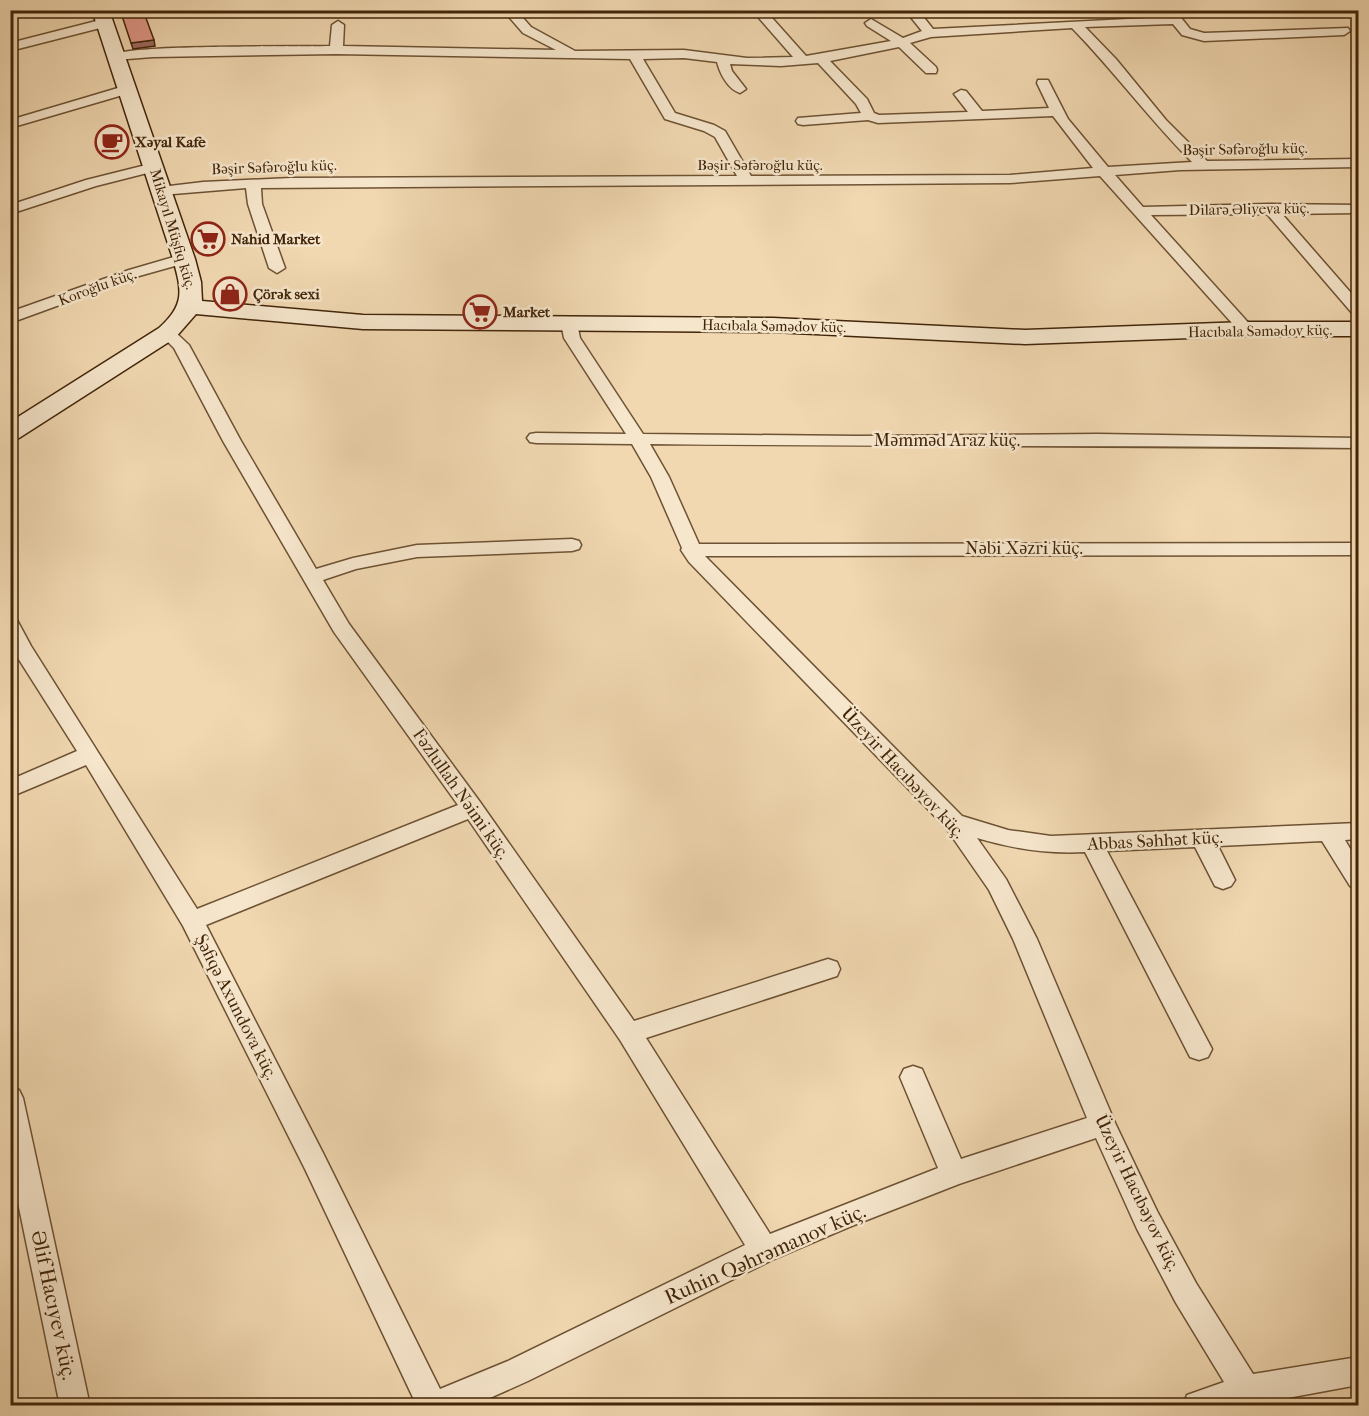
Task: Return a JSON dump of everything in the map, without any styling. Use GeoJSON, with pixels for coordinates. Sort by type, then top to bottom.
{"type":"FeatureCollection","features":[{"type":"Feature","properties":{"kind":"street"},"geometry":{"type":"LineString","coordinates":[[509,10],[527,30],[575,56]]}},
{"type":"Feature","properties":{"kind":"street"},"geometry":{"type":"LineString","coordinates":[[758,10],[803,61]]}},
{"type":"Feature","properties":{"kind":"street"},"geometry":{"type":"LineString","coordinates":[[911,10],[930,33]]}},
{"type":"Feature","properties":{"kind":"street"},"geometry":{"type":"LineString","coordinates":[[1105,10],[1117,23]]}},
{"type":"Feature","properties":{"kind":"street"},"geometry":{"type":"LineString","coordinates":[[115,56],[153,52],[336,50],[575,56],[684,54],[747,62],[803,61],[901,42],[930,33],[1020,23],[1117,23],[1173,15],[1186,32],[1204,37],[1344,31]]}},
{"type":"Feature","properties":{"kind":"street"},"geometry":{"type":"LineString","coordinates":[[10,47],[102,17]]}},
{"type":"Feature","properties":{"kind":"street","name":"Mikayıl Müşfiq küç."},"geometry":{"type":"LineString","coordinates":[[10,433],[166,333],[177,324],[191,306],[193,287],[102,17]]}},
{"type":"Feature","properties":{"kind":"street"},"geometry":{"type":"LineString","coordinates":[[871,23],[901,42],[931,70]]}},
{"type":"Feature","properties":{"kind":"street"},"geometry":{"type":"LineString","coordinates":[[1075,24],[1112,62],[1161,123],[1203,165]]}},
{"type":"Feature","properties":{"kind":"street"},"geometry":{"type":"LineString","coordinates":[[336,50],[338,25]]}},
{"type":"Feature","properties":{"kind":"street"},"geometry":{"type":"LineString","coordinates":[[635,56],[670,117],[709,128],[720,134],[748,182]]}},
{"type":"Feature","properties":{"kind":"street"},"geometry":{"type":"LineString","coordinates":[[722,58],[726,72],[740,89]]}},
{"type":"Feature","properties":{"kind":"street"},"geometry":{"type":"LineString","coordinates":[[821,59],[862,102],[870,116]]}},
{"type":"Feature","properties":{"kind":"street"},"geometry":{"type":"LineString","coordinates":[[1043,83],[1068,130],[1246,329]]}},
{"type":"Feature","properties":{"kind":"street"},"geometry":{"type":"LineString","coordinates":[[10,124],[128,89]]}},
{"type":"Feature","properties":{"kind":"street"},"geometry":{"type":"LineString","coordinates":[[961,94],[978,115]]}},
{"type":"Feature","properties":{"kind":"street"},"geometry":{"type":"LineString","coordinates":[[803,121],[870,116],[887,120],[1059,112]]}},
{"type":"Feature","properties":{"kind":"street","name":"Bəşir Səfəroğlu küç."},"geometry":{"type":"LineString","coordinates":[[161,191],[253,183],[1010,179],[1203,165],[1359,163]]}},
{"type":"Feature","properties":{"kind":"street"},"geometry":{"type":"LineString","coordinates":[[10,210],[91,183],[154,168]]}},
{"type":"Feature","properties":{"kind":"street"},"geometry":{"type":"LineString","coordinates":[[253,183],[255,204],[277,268]]}},
{"type":"Feature","properties":{"kind":"street"},"geometry":{"type":"LineString","coordinates":[[1269,208],[1359,310]]}},
{"type":"Feature","properties":{"kind":"street","name":"Dilarə Əliyeva küç."},"geometry":{"type":"LineString","coordinates":[[1140,211],[1269,208],[1359,209]]}},
{"type":"Feature","properties":{"kind":"street","name":"Koroğlu küç."},"geometry":{"type":"LineString","coordinates":[[10,318],[134,273],[184,259]]}},
{"type":"Feature","properties":{"kind":"street","name":"Hacıbala Səmədov küç."},"geometry":{"type":"LineString","coordinates":[[191,306],[363,322],[869,328],[1025,337],[1246,329],[1359,329]]}},
{"type":"Feature","properties":{"kind":"street","name":"Üzeyir Hacıbəyov küç."},"geometry":{"type":"LineString","coordinates":[[568,323],[572,338],[660,477],[690,550],[954,822],[998,885],[1025,939],[1103,1125],[1147,1220],[1186,1293],[1246,1390]]}},
{"type":"Feature","properties":{"kind":"street","name":"Fəzlullah Nəimi küç."},"geometry":{"type":"LineString","coordinates":[[166,333],[181,345],[232,441],[310,578],[341,627],[472,808],[629,1033],[764,1250]]}},
{"type":"Feature","properties":{"kind":"street","name":"Məmməd Araz küç."},"geometry":{"type":"LineString","coordinates":[[536,438],[1098,439],[1359,443]]}},
{"type":"Feature","properties":{"kind":"street"},"geometry":{"type":"LineString","coordinates":[[310,578],[371,560],[417,551],[572,545]]}},
{"type":"Feature","properties":{"kind":"street","name":"Nəbi Xəzri küç."},"geometry":{"type":"LineString","coordinates":[[690,550],[1359,549]]}},
{"type":"Feature","properties":{"kind":"street","name":"Şəfiqə Axundova küç."},"geometry":{"type":"LineString","coordinates":[[10,625],[21,647],[90,754],[192,921],[435,1406]]}},
{"type":"Feature","properties":{"kind":"street"},"geometry":{"type":"LineString","coordinates":[[10,789],[90,754]]}},
{"type":"Feature","properties":{"kind":"street"},"geometry":{"type":"LineString","coordinates":[[192,921],[472,808]]}},
{"type":"Feature","properties":{"kind":"street","name":"Abbas Səhhət küç."},"geometry":{"type":"LineString","coordinates":[[954,822],[1008,839],[1051,845],[1359,831]]}},
{"type":"Feature","properties":{"kind":"street"},"geometry":{"type":"LineString","coordinates":[[1328,832],[1359,880]]}},
{"type":"Feature","properties":{"kind":"street"},"geometry":{"type":"LineString","coordinates":[[1203,839],[1223,880]]}},
{"type":"Feature","properties":{"kind":"street"},"geometry":{"type":"LineString","coordinates":[[1092,844],[1198,1048]]}},
{"type":"Feature","properties":{"kind":"street"},"geometry":{"type":"LineString","coordinates":[[629,1033],[828,969]]}},
{"type":"Feature","properties":{"kind":"street"},"geometry":{"type":"LineString","coordinates":[[913,1077],[954,1174]]}},
{"type":"Feature","properties":{"kind":"street","name":"Əlif Hacıyev küç."},"geometry":{"type":"LineString","coordinates":[[10,1098],[75,1406]]}},
{"type":"Feature","properties":{"kind":"street","name":"Ruhin Qəhrəmanov küç."},"geometry":{"type":"LineString","coordinates":[[435,1406],[518,1371],[764,1250],[838,1218],[954,1174],[1103,1125]]}},
{"type":"Feature","properties":{"kind":"street"},"geometry":{"type":"LineString","coordinates":[[1198,1406],[1246,1390],[1359,1371]]}},
{"type":"Feature","properties":{"kind":"building"},"geometry":{"type":"Polygon","coordinates":[[[120,10],[143,10],[154,40],[131,43],[120,10]]]}},
{"type":"Feature","properties":{"kind":"place","name":"Xəyal Kafe"},"geometry":{"type":"Point","coordinates":[112,142]}},
{"type":"Feature","properties":{"kind":"place","name":"Nahid Market"},"geometry":{"type":"Point","coordinates":[208,239]}},
{"type":"Feature","properties":{"kind":"place","name":"Çörək sexi"},"geometry":{"type":"Point","coordinates":[230,294]}},
{"type":"Feature","properties":{"kind":"place","name":"Market"},"geometry":{"type":"Point","coordinates":[480,312]}}]}
